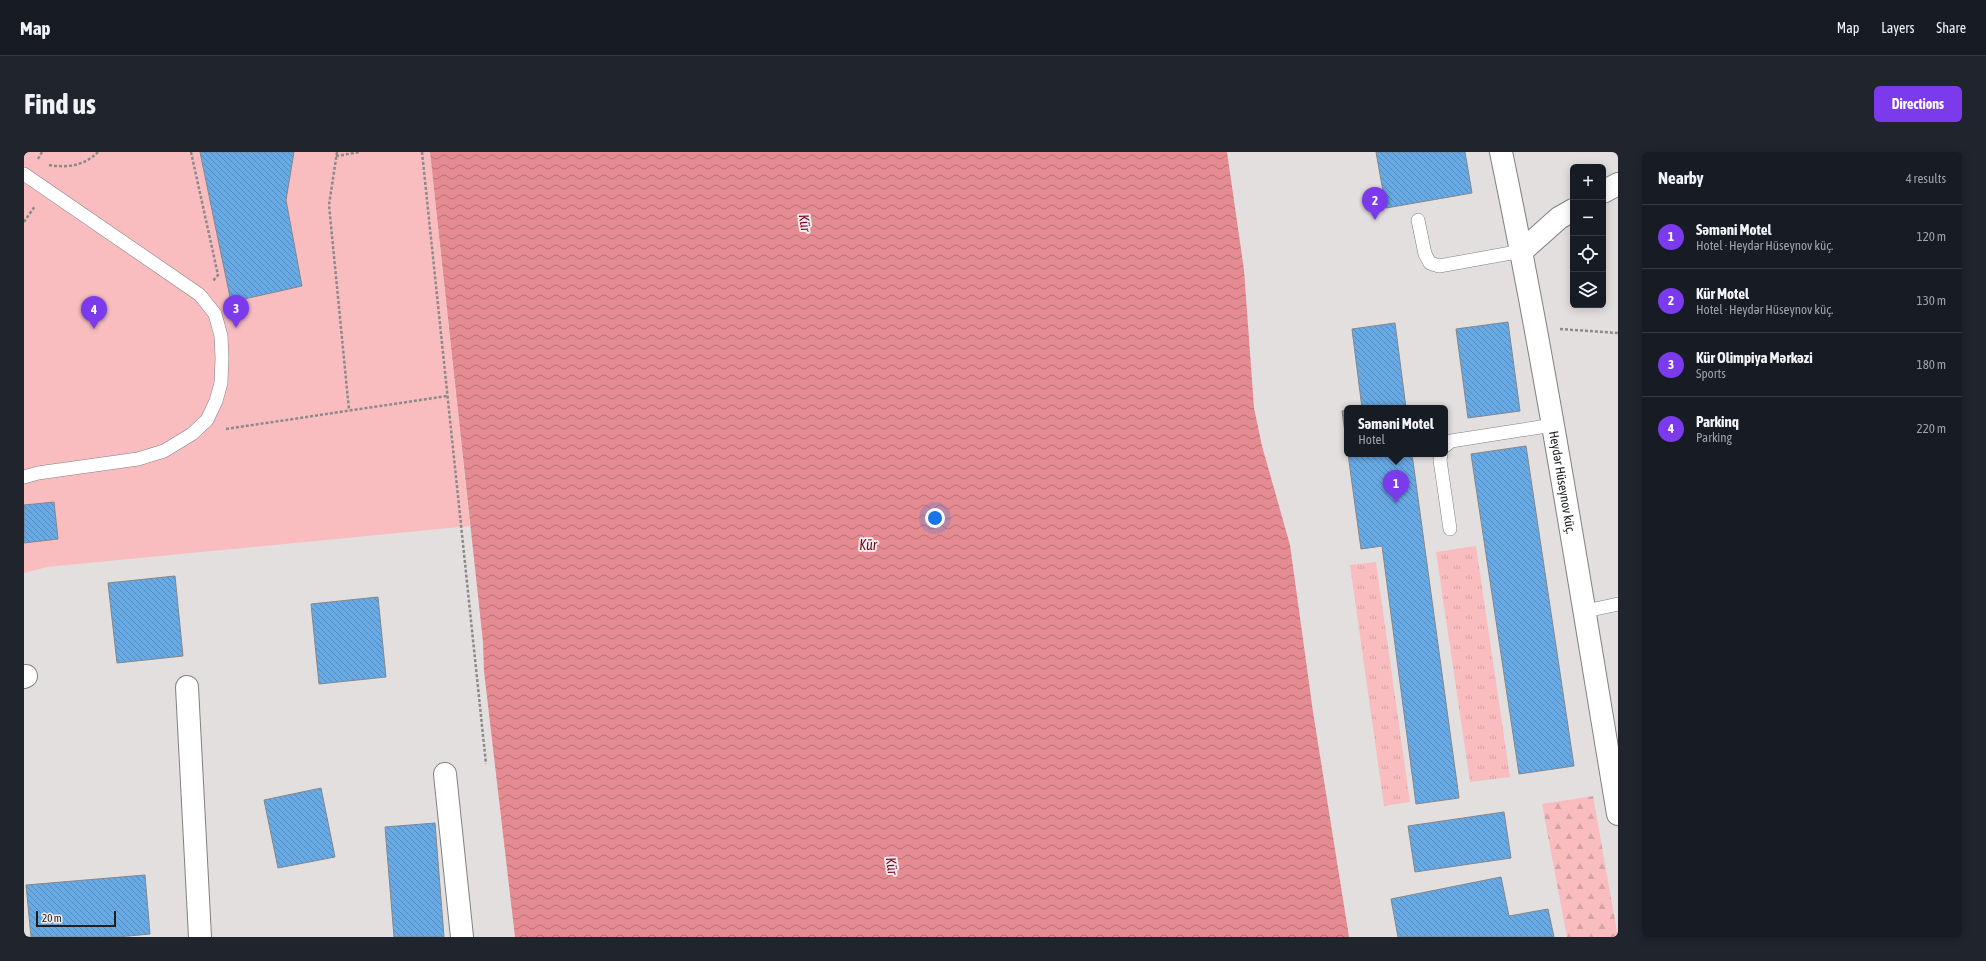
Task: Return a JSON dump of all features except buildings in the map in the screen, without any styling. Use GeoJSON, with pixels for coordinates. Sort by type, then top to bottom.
{"type":"FeatureCollection","features":[{"type":"Feature","properties":{"kind":"street","name":"Heydər Hüseynov küç."},"geometry":{"type":"LineString","coordinates":[[1501,152],[1522,251],[1586,611],[1616,792],[1618,814]]}},
{"type":"Feature","properties":{"kind":"street"},"geometry":{"type":"LineString","coordinates":[[1606,190],[1618,184]]}},
{"type":"Feature","properties":{"kind":"street"},"geometry":{"type":"LineString","coordinates":[[1522,251],[1559,218],[1570,212]]}},
{"type":"Feature","properties":{"kind":"street"},"geometry":{"type":"LineString","coordinates":[[187,687],[200,937]]}},
{"type":"Feature","properties":{"kind":"street"},"geometry":{"type":"LineString","coordinates":[[445,774],[462,937]]}},
{"type":"Feature","properties":{"kind":"lane"},"geometry":{"type":"LineString","coordinates":[[24,174],[200,295],[215,314],[221,336],[222,358],[221,383],[216,401],[207,420],[192,434],[164,451],[138,459],[38,473],[24,477]]}},
{"type":"Feature","properties":{"kind":"lane"},"geometry":{"type":"LineString","coordinates":[[1418,220],[1425,254],[1430,262],[1439,266],[1522,251]]}},
{"type":"Feature","properties":{"kind":"lane"},"geometry":{"type":"LineString","coordinates":[[1448,444],[1451,441],[1553,425]]}},
{"type":"Feature","properties":{"kind":"lane"},"geometry":{"type":"LineString","coordinates":[[1440,457],[1450,529]]}},
{"type":"Feature","properties":{"kind":"lane"},"geometry":{"type":"LineString","coordinates":[[1586,611],[1618,604]]}},
{"type":"Feature","properties":{"kind":"path"},"geometry":{"type":"LineString","coordinates":[[37,161],[42,152]]}},
{"type":"Feature","properties":{"kind":"path"},"geometry":{"type":"LineString","coordinates":[[32,157],[37,161],[61,167],[73,166],[85,162],[98,152]]}},
{"type":"Feature","properties":{"kind":"path"},"geometry":{"type":"LineString","coordinates":[[191,152],[218,275],[200,295]]}},
{"type":"Feature","properties":{"kind":"path"},"geometry":{"type":"LineString","coordinates":[[349,410],[329,205],[336,154],[360,152]]}},
{"type":"Feature","properties":{"kind":"path"},"geometry":{"type":"LineString","coordinates":[[422,152],[486,764]]}},
{"type":"Feature","properties":{"kind":"path"},"geometry":{"type":"LineString","coordinates":[[1535,326],[1618,333]]}},
{"type":"Feature","properties":{"kind":"path"},"geometry":{"type":"LineString","coordinates":[[192,434],[447,396]]}},
{"type":"Feature","properties":{"kind":"green space"},"geometry":{"type":"Polygon","coordinates":[[[24,152],[430,152],[470,526],[47,567],[24,573],[24,152]]]}},
{"type":"Feature","properties":{"kind":"green space"},"geometry":{"type":"Polygon","coordinates":[[[1476,546],[1510,777],[1470,782],[1436,552],[1476,546]]]}},
{"type":"Feature","properties":{"kind":"green space"},"geometry":{"type":"Polygon","coordinates":[[[1376,562],[1410,802],[1384,806],[1350,565],[1376,562]]]}},
{"type":"Feature","properties":{"kind":"green space"},"geometry":{"type":"Polygon","coordinates":[[[1593,796],[1618,937],[1567,937],[1542,804],[1593,796]]]}},
{"type":"Feature","properties":{"kind":"water","name":"Kür"},"geometry":{"type":"Polygon","coordinates":[[[430,152],[1227,152],[1244,270],[1254,408],[1262,446],[1290,545],[1313,712],[1349,937],[515,937],[484,671],[483,642],[430,152]]]}},
{"type":"Feature","properties":{"kind":"place","name":"Kür Motel"},"geometry":{"type":"Point","coordinates":[1375,220]}},
{"type":"Feature","properties":{"kind":"place","name":"Kür Olimpiya Mərkəzi"},"geometry":{"type":"Point","coordinates":[236,328]}},
{"type":"Feature","properties":{"kind":"place","name":"Parkinq"},"geometry":{"type":"Point","coordinates":[94,329]}},
{"type":"Feature","properties":{"kind":"place","name":"Səməni Motel"},"geometry":{"type":"Point","coordinates":[1396,503]}}]}
